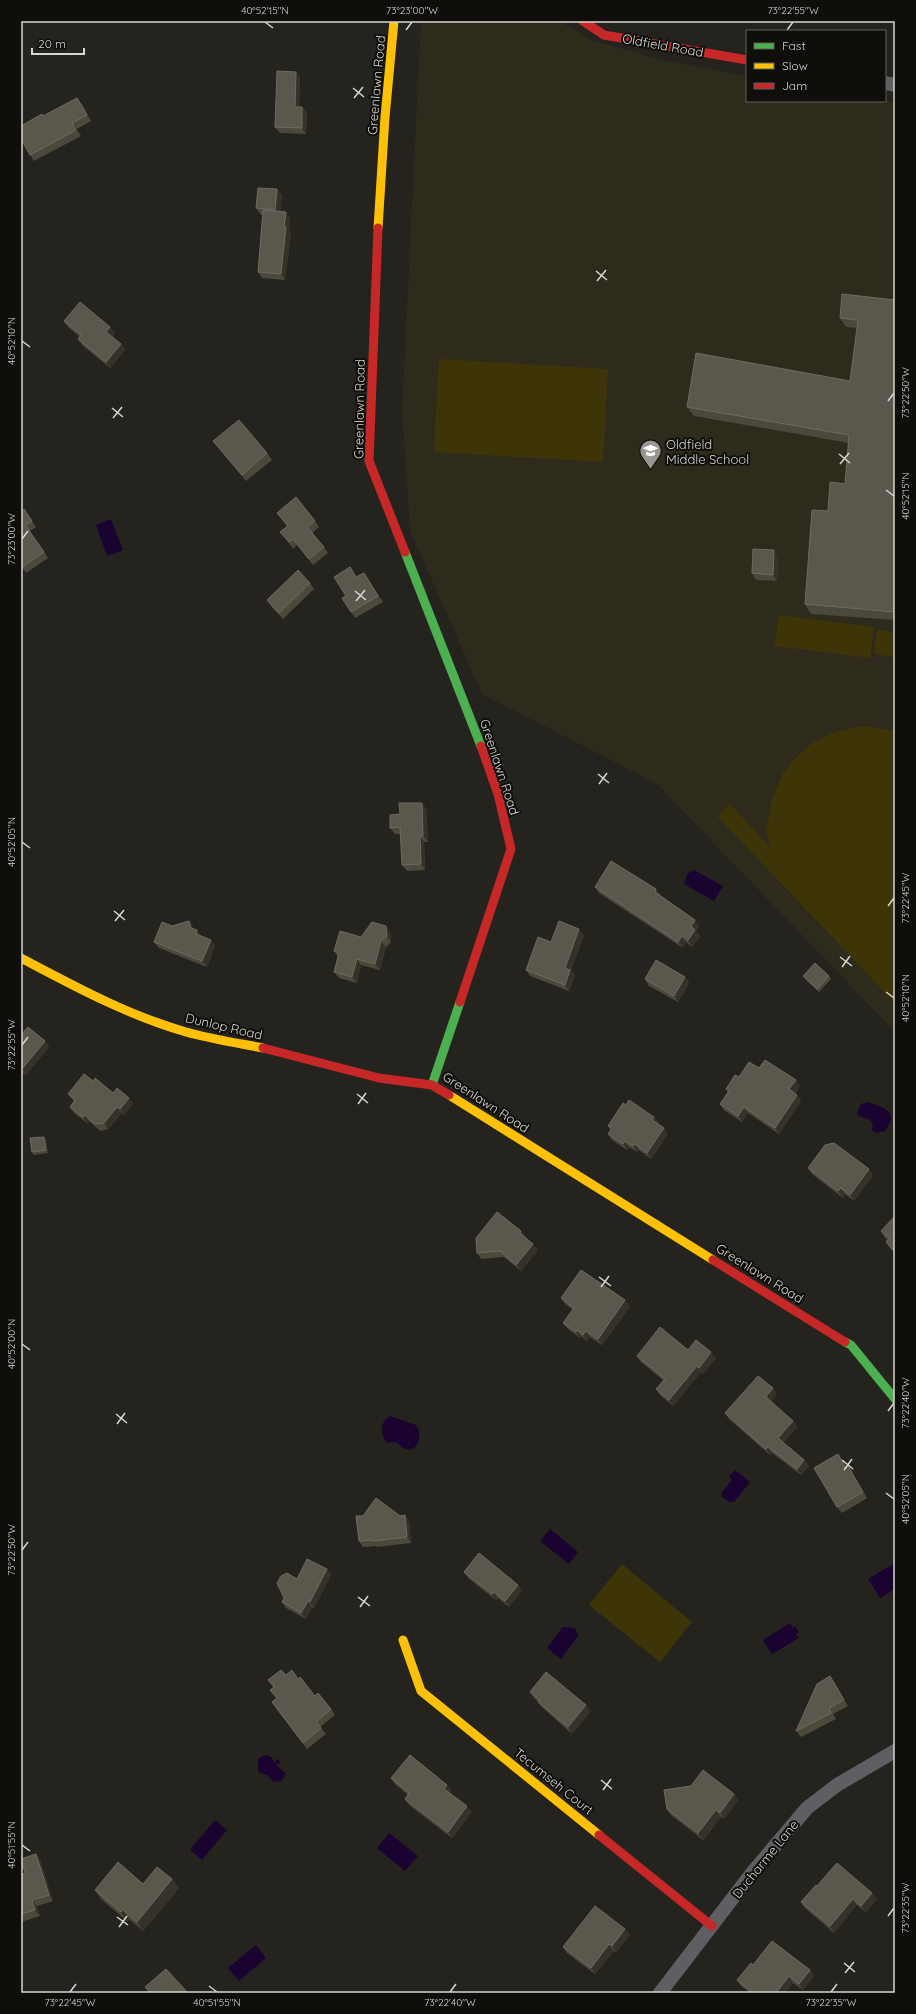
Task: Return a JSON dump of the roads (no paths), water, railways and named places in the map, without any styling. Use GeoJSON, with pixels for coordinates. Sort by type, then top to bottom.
{"type":"FeatureCollection","features":[{"type":"Feature","properties":{"kind":"main road","name":"Greenlawn Road"},"geometry":{"type":"LineString","coordinates":[[394,21],[385,117],[377,252],[369,461],[469,712],[498,794],[511,849],[432,1085],[851,1345],[895,1399]]}},
{"type":"Feature","properties":{"kind":"main road","name":"Oldfield Road"},"geometry":{"type":"LineString","coordinates":[[584,21],[604,35],[746,60]]}},
{"type":"Feature","properties":{"kind":"main road","name":"Dunlop Road"},"geometry":{"type":"LineString","coordinates":[[21,958],[119,1009],[187,1032],[293,1055],[381,1080],[408,1084],[432,1085]]}},
{"type":"Feature","properties":{"kind":"main road","name":"Tecumseh Court"},"geometry":{"type":"LineString","coordinates":[[403,1640],[421,1691],[712,1926]]}},
{"type":"Feature","properties":{"kind":"street","name":"Ducharme Lane"},"geometry":{"type":"LineString","coordinates":[[660,1993],[757,1867],[807,1808],[837,1785],[895,1751]]}},
{"type":"Feature","properties":{"kind":"place","name":"Oldfield Middle School"},"geometry":{"type":"Point","coordinates":[651,470]}}]}
